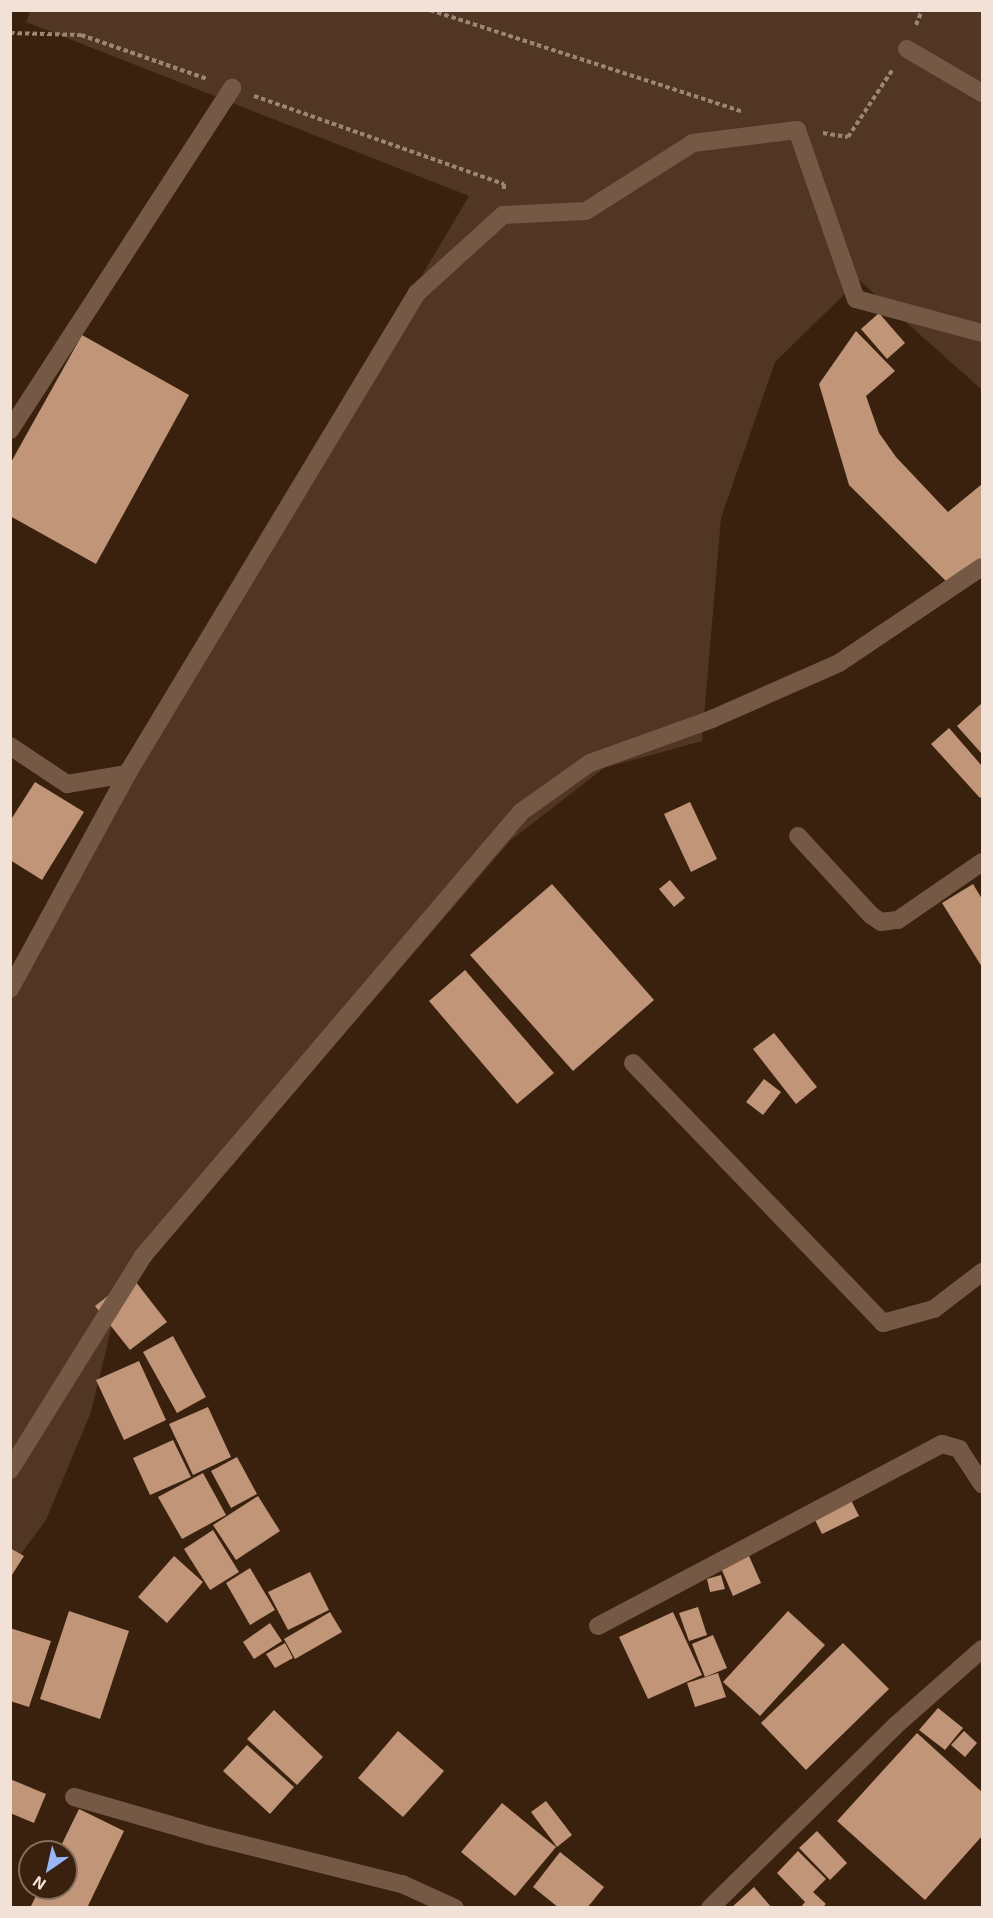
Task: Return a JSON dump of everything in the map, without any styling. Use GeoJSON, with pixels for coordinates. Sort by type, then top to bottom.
{"type":"FeatureCollection","features":[{"type":"Feature","properties":{"kind":"street"},"geometry":{"type":"LineString","coordinates":[[907,49],[982,93]]}},
{"type":"Feature","properties":{"kind":"street"},"geometry":{"type":"LineString","coordinates":[[10,430],[232,88]]}},
{"type":"Feature","properties":{"kind":"street"},"geometry":{"type":"LineString","coordinates":[[10,989],[127,774],[417,293],[503,215],[586,210],[693,143],[797,130],[856,299],[982,333]]}},
{"type":"Feature","properties":{"kind":"street"},"geometry":{"type":"LineString","coordinates":[[10,1470],[143,1256],[521,812],[590,763],[712,719],[839,663],[982,567]]}},
{"type":"Feature","properties":{"kind":"street"},"geometry":{"type":"LineString","coordinates":[[10,746],[67,784],[127,774]]}},
{"type":"Feature","properties":{"kind":"street"},"geometry":{"type":"LineString","coordinates":[[798,836],[871,915],[881,922],[898,920],[982,862]]}},
{"type":"Feature","properties":{"kind":"street"},"geometry":{"type":"LineString","coordinates":[[633,1063],[883,1323],[934,1309],[982,1272]]}},
{"type":"Feature","properties":{"kind":"street"},"geometry":{"type":"LineString","coordinates":[[598,1626],[942,1444],[959,1449],[982,1484]]}},
{"type":"Feature","properties":{"kind":"street"},"geometry":{"type":"LineString","coordinates":[[710,1908],[895,1726],[982,1649]]}},
{"type":"Feature","properties":{"kind":"street"},"geometry":{"type":"LineString","coordinates":[[74,1797],[209,1836],[402,1884],[455,1908]]}},
{"type":"Feature","properties":{"kind":"path"},"geometry":{"type":"LineString","coordinates":[[430,10],[742,112]]}},
{"type":"Feature","properties":{"kind":"path"},"geometry":{"type":"LineString","coordinates":[[797,130],[848,137],[907,49],[922,10]]}},
{"type":"Feature","properties":{"kind":"path"},"geometry":{"type":"LineString","coordinates":[[10,33],[81,35],[504,184],[503,215]]}},
{"type":"Feature","properties":{"kind":"shaded area"},"geometry":{"type":"Polygon","coordinates":[[[30,11],[982,11],[982,390],[859,280],[775,362],[721,518],[702,741],[604,768],[511,840],[119,1296],[91,1412],[46,1520],[11,1567],[11,978],[66,877],[469,196],[26,22],[30,11]]]}},
{"type":"Feature","properties":{"kind":"building"},"geometry":{"type":"Polygon","coordinates":[[[879,313],[905,343],[887,359],[861,329],[879,313]]]}},
{"type":"Feature","properties":{"kind":"building"},"geometry":{"type":"Polygon","coordinates":[[[856,331],[895,371],[866,396],[879,433],[896,457],[948,512],[982,484],[982,565],[956,591],[849,485],[819,384],[856,331]]]}},
{"type":"Feature","properties":{"kind":"building"},"geometry":{"type":"Polygon","coordinates":[[[82,335],[189,395],[96,564],[10,516],[10,464],[82,335]]]}},
{"type":"Feature","properties":{"kind":"building"},"geometry":{"type":"Polygon","coordinates":[[[982,703],[982,754],[957,726],[982,703]]]}},
{"type":"Feature","properties":{"kind":"building"},"geometry":{"type":"Polygon","coordinates":[[[949,728],[982,766],[982,796],[980,798],[931,744],[949,728]]]}},
{"type":"Feature","properties":{"kind":"building"},"geometry":{"type":"Polygon","coordinates":[[[35,782],[84,812],[42,880],[10,860],[10,821],[35,782]]]}},
{"type":"Feature","properties":{"kind":"building"},"geometry":{"type":"Polygon","coordinates":[[[690,802],[717,859],[691,872],[664,814],[690,802]]]}},
{"type":"Feature","properties":{"kind":"building"},"geometry":{"type":"Polygon","coordinates":[[[670,880],[685,898],[674,907],[659,889],[670,880]]]}},
{"type":"Feature","properties":{"kind":"building"},"geometry":{"type":"Polygon","coordinates":[[[552,884],[654,1000],[573,1071],[470,955],[552,884]]]}},
{"type":"Feature","properties":{"kind":"building"},"geometry":{"type":"Polygon","coordinates":[[[973,884],[982,899],[982,967],[942,903],[973,884]]]}},
{"type":"Feature","properties":{"kind":"building"},"geometry":{"type":"Polygon","coordinates":[[[465,970],[554,1073],[517,1104],[429,1001],[465,970]]]}},
{"type":"Feature","properties":{"kind":"building"},"geometry":{"type":"Polygon","coordinates":[[[774,1033],[817,1087],[796,1104],[753,1049],[774,1033]]]}},
{"type":"Feature","properties":{"kind":"building"},"geometry":{"type":"Polygon","coordinates":[[[764,1079],[781,1092],[763,1115],[746,1102],[764,1079]]]}},
{"type":"Feature","properties":{"kind":"building"},"geometry":{"type":"Polygon","coordinates":[[[132,1277],[167,1322],[130,1350],[95,1306],[132,1277]]]}},
{"type":"Feature","properties":{"kind":"building"},"geometry":{"type":"Polygon","coordinates":[[[173,1336],[206,1397],[177,1413],[143,1352],[173,1336]]]}},
{"type":"Feature","properties":{"kind":"building"},"geometry":{"type":"Polygon","coordinates":[[[139,1361],[166,1420],[124,1440],[96,1380],[139,1361]]]}},
{"type":"Feature","properties":{"kind":"building"},"geometry":{"type":"Polygon","coordinates":[[[208,1407],[231,1457],[193,1475],[169,1424],[208,1407]]]}},
{"type":"Feature","properties":{"kind":"building"},"geometry":{"type":"Polygon","coordinates":[[[173,1440],[191,1477],[150,1495],[133,1458],[173,1440]]]}},
{"type":"Feature","properties":{"kind":"building"},"geometry":{"type":"Polygon","coordinates":[[[237,1457],[257,1494],[231,1508],[211,1471],[237,1457]]]}},
{"type":"Feature","properties":{"kind":"building"},"geometry":{"type":"Polygon","coordinates":[[[203,1473],[226,1515],[182,1539],[158,1497],[203,1473]]]}},
{"type":"Feature","properties":{"kind":"building"},"geometry":{"type":"Polygon","coordinates":[[[258,1496],[280,1531],[236,1560],[213,1525],[258,1496]]]}},
{"type":"Feature","properties":{"kind":"building"},"geometry":{"type":"Polygon","coordinates":[[[849,1496],[859,1516],[822,1534],[812,1514],[849,1496]]]}},
{"type":"Feature","properties":{"kind":"building"},"geometry":{"type":"Polygon","coordinates":[[[213,1530],[239,1572],[210,1590],[184,1549],[213,1530]]]}},
{"type":"Feature","properties":{"kind":"building"},"geometry":{"type":"Polygon","coordinates":[[[10,1548],[24,1556],[10,1578],[10,1548]]]}},
{"type":"Feature","properties":{"kind":"building"},"geometry":{"type":"Polygon","coordinates":[[[174,1556],[203,1582],[167,1623],[138,1597],[174,1556]]]}},
{"type":"Feature","properties":{"kind":"building"},"geometry":{"type":"Polygon","coordinates":[[[749,1556],[761,1583],[733,1596],[721,1568],[749,1556]]]}},
{"type":"Feature","properties":{"kind":"building"},"geometry":{"type":"Polygon","coordinates":[[[250,1568],[275,1610],[250,1625],[226,1583],[250,1568]]]}},
{"type":"Feature","properties":{"kind":"building"},"geometry":{"type":"Polygon","coordinates":[[[310,1572],[329,1610],[288,1630],[268,1592],[310,1572]]]}},
{"type":"Feature","properties":{"kind":"building"},"geometry":{"type":"Polygon","coordinates":[[[721,1575],[725,1589],[710,1592],[707,1579],[721,1575]]]}},
{"type":"Feature","properties":{"kind":"building"},"geometry":{"type":"Polygon","coordinates":[[[698,1607],[707,1635],[689,1641],[679,1613],[698,1607]]]}},
{"type":"Feature","properties":{"kind":"building"},"geometry":{"type":"Polygon","coordinates":[[[69,1611],[129,1631],[100,1719],[40,1699],[69,1611]]]}},
{"type":"Feature","properties":{"kind":"building"},"geometry":{"type":"Polygon","coordinates":[[[788,1611],[825,1645],[760,1716],[723,1682],[788,1611]]]}},
{"type":"Feature","properties":{"kind":"building"},"geometry":{"type":"Polygon","coordinates":[[[330,1612],[342,1632],[295,1659],[284,1639],[330,1612]]]}},
{"type":"Feature","properties":{"kind":"building"},"geometry":{"type":"Polygon","coordinates":[[[673,1612],[702,1675],[648,1699],[619,1637],[673,1612]]]}},
{"type":"Feature","properties":{"kind":"building"},"geometry":{"type":"Polygon","coordinates":[[[270,1623],[282,1641],[254,1659],[243,1642],[270,1623]]]}},
{"type":"Feature","properties":{"kind":"building"},"geometry":{"type":"Polygon","coordinates":[[[10,1628],[51,1641],[29,1707],[10,1701],[10,1628]]]}},
{"type":"Feature","properties":{"kind":"building"},"geometry":{"type":"Polygon","coordinates":[[[713,1635],[727,1668],[705,1677],[692,1644],[713,1635]]]}},
{"type":"Feature","properties":{"kind":"building"},"geometry":{"type":"Polygon","coordinates":[[[285,1643],[293,1658],[275,1668],[266,1654],[285,1643]]]}},
{"type":"Feature","properties":{"kind":"building"},"geometry":{"type":"Polygon","coordinates":[[[843,1643],[889,1689],[806,1770],[761,1723],[843,1643]]]}},
{"type":"Feature","properties":{"kind":"building"},"geometry":{"type":"Polygon","coordinates":[[[718,1673],[726,1697],[695,1707],[687,1683],[718,1673]]]}},
{"type":"Feature","properties":{"kind":"building"},"geometry":{"type":"Polygon","coordinates":[[[938,1708],[963,1728],[945,1750],[919,1730],[938,1708]]]}},
{"type":"Feature","properties":{"kind":"building"},"geometry":{"type":"Polygon","coordinates":[[[274,1710],[323,1757],[297,1785],[247,1739],[274,1710]]]}},
{"type":"Feature","properties":{"kind":"building"},"geometry":{"type":"Polygon","coordinates":[[[398,1731],[444,1771],[403,1817],[358,1778],[398,1731]]]}},
{"type":"Feature","properties":{"kind":"building"},"geometry":{"type":"Polygon","coordinates":[[[964,1731],[977,1743],[965,1757],[951,1745],[964,1731]]]}},
{"type":"Feature","properties":{"kind":"building"},"geometry":{"type":"Polygon","coordinates":[[[917,1733],[982,1792],[982,1836],[925,1900],[837,1821],[917,1733]]]}},
{"type":"Feature","properties":{"kind":"building"},"geometry":{"type":"Polygon","coordinates":[[[247,1745],[294,1787],[270,1814],[223,1771],[247,1745]]]}},
{"type":"Feature","properties":{"kind":"building"},"geometry":{"type":"Polygon","coordinates":[[[10,1779],[46,1794],[34,1823],[10,1813],[10,1779]]]}},
{"type":"Feature","properties":{"kind":"building"},"geometry":{"type":"Polygon","coordinates":[[[546,1801],[572,1835],[557,1847],[531,1812],[546,1801]]]}},
{"type":"Feature","properties":{"kind":"building"},"geometry":{"type":"Polygon","coordinates":[[[502,1803],[556,1847],[515,1896],[461,1852],[502,1803]]]}},
{"type":"Feature","properties":{"kind":"building"},"geometry":{"type":"Polygon","coordinates":[[[79,1809],[124,1831],[87,1908],[30,1908],[34,1900],[78,1900],[78,1840],[64,1840],[79,1809]]]}},
{"type":"Feature","properties":{"kind":"building"},"geometry":{"type":"Polygon","coordinates":[[[817,1831],[847,1863],[830,1880],[799,1848],[817,1831]]]}},
{"type":"Feature","properties":{"kind":"building"},"geometry":{"type":"Polygon","coordinates":[[[798,1851],[826,1879],[813,1892],[826,1904],[822,1908],[800,1908],[805,1902],[777,1873],[798,1851]]]}},
{"type":"Feature","properties":{"kind":"building"},"geometry":{"type":"Polygon","coordinates":[[[560,1852],[604,1887],[587,1908],[559,1908],[533,1887],[560,1852]]]}},
{"type":"Feature","properties":{"kind":"building"},"geometry":{"type":"Polygon","coordinates":[[[754,1887],[772,1908],[731,1908],[754,1887]]]}}]}
